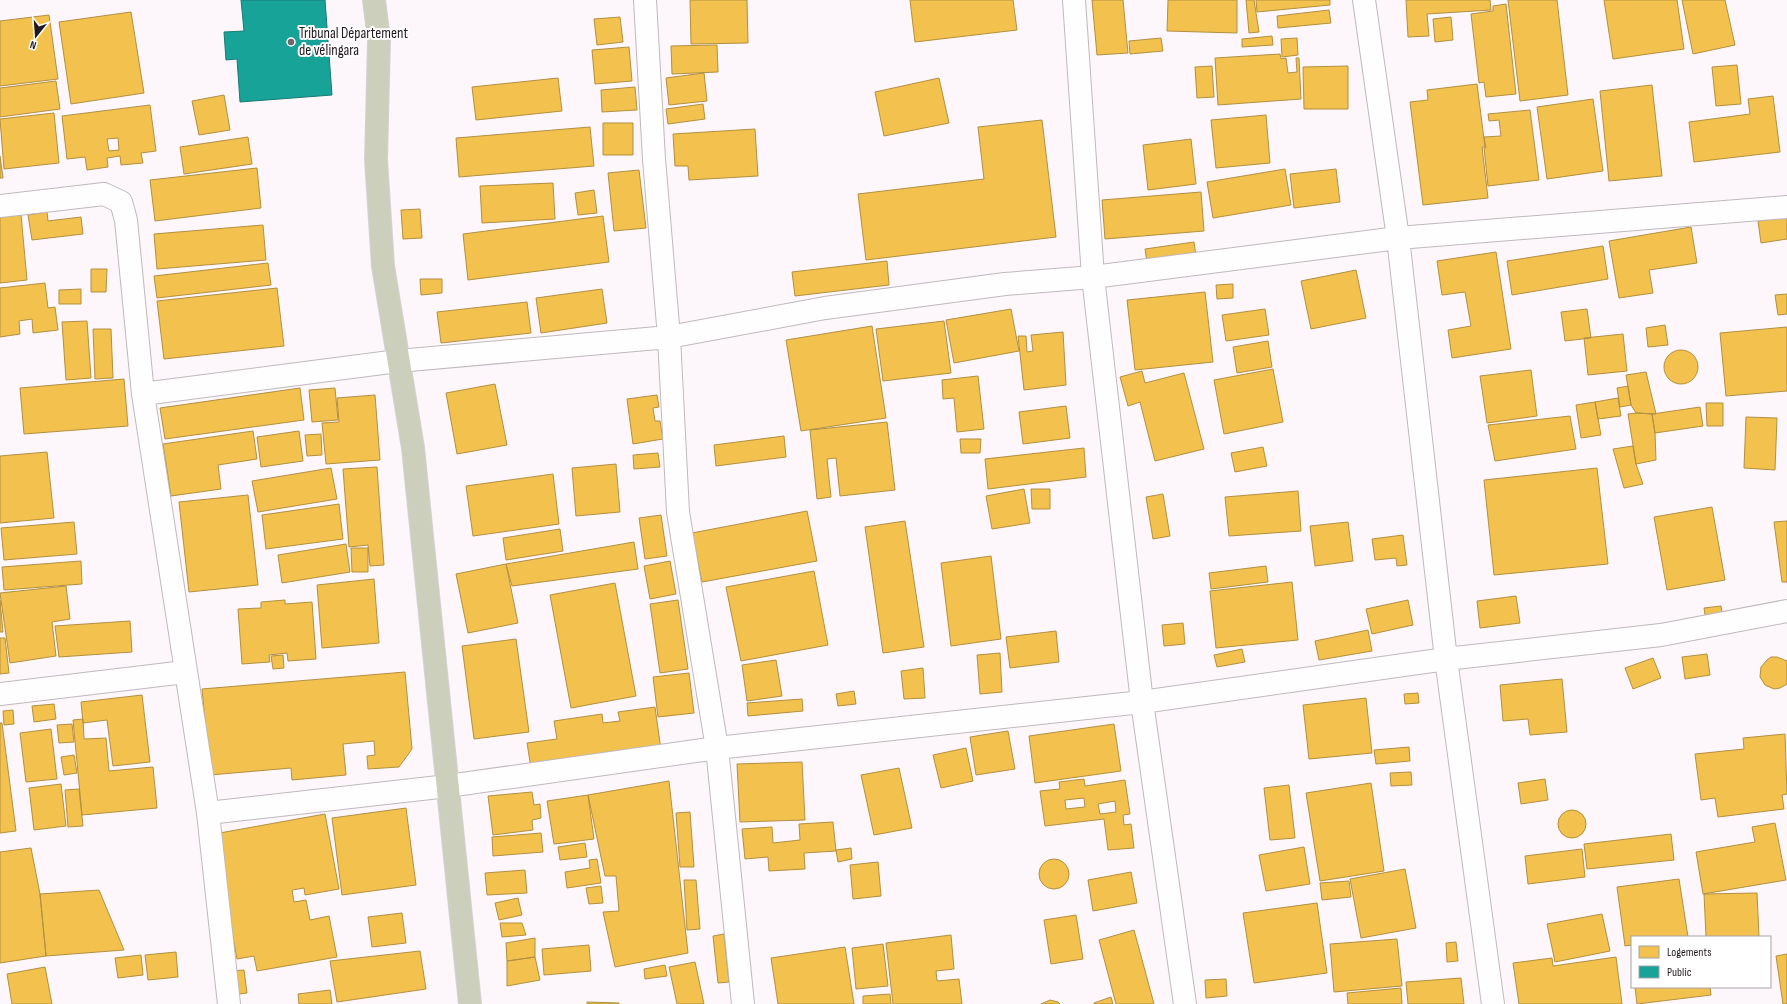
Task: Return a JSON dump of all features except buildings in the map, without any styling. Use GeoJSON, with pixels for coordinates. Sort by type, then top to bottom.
{"type":"FeatureCollection","features":[{"type":"Feature","properties":{"kind":"highway"},"geometry":{"type":"LineString","coordinates":[[374,0],[379,40],[376,160],[383,266],[413,448],[423,532],[470,1004]]}},
{"type":"Feature","properties":{"kind":"street"},"geometry":{"type":"LineString","coordinates":[[645,0],[654,159],[669,337],[678,512],[717,748],[743,1004]]}},
{"type":"Feature","properties":{"kind":"street"},"geometry":{"type":"LineString","coordinates":[[1074,0],[1093,277],[1142,702],[1185,1004]]}},
{"type":"Feature","properties":{"kind":"street"},"geometry":{"type":"LineString","coordinates":[[1364,0],[1398,238],[1446,660],[1493,1004]]}},
{"type":"Feature","properties":{"kind":"street"},"geometry":{"type":"LineString","coordinates":[[0,206],[104,194],[121,202],[126,220],[144,394],[185,672],[208,813],[229,1004]]}},
{"type":"Feature","properties":{"kind":"street"},"geometry":{"type":"LineString","coordinates":[[144,394],[398,361],[669,337],[825,308],[1005,284],[1093,277],[1398,238],[1787,207]]}},
{"type":"Feature","properties":{"kind":"street"},"geometry":{"type":"LineString","coordinates":[[208,813],[448,786],[717,748],[1142,702],[1446,660],[1661,635],[1787,611]]}},
{"type":"Feature","properties":{"kind":"street"},"geometry":{"type":"LineString","coordinates":[[0,694],[185,672]]}},
{"type":"Feature","properties":{"kind":"place","name":"Tribunal Département de vélingara"},"geometry":{"type":"Point","coordinates":[291,42]}}]}
